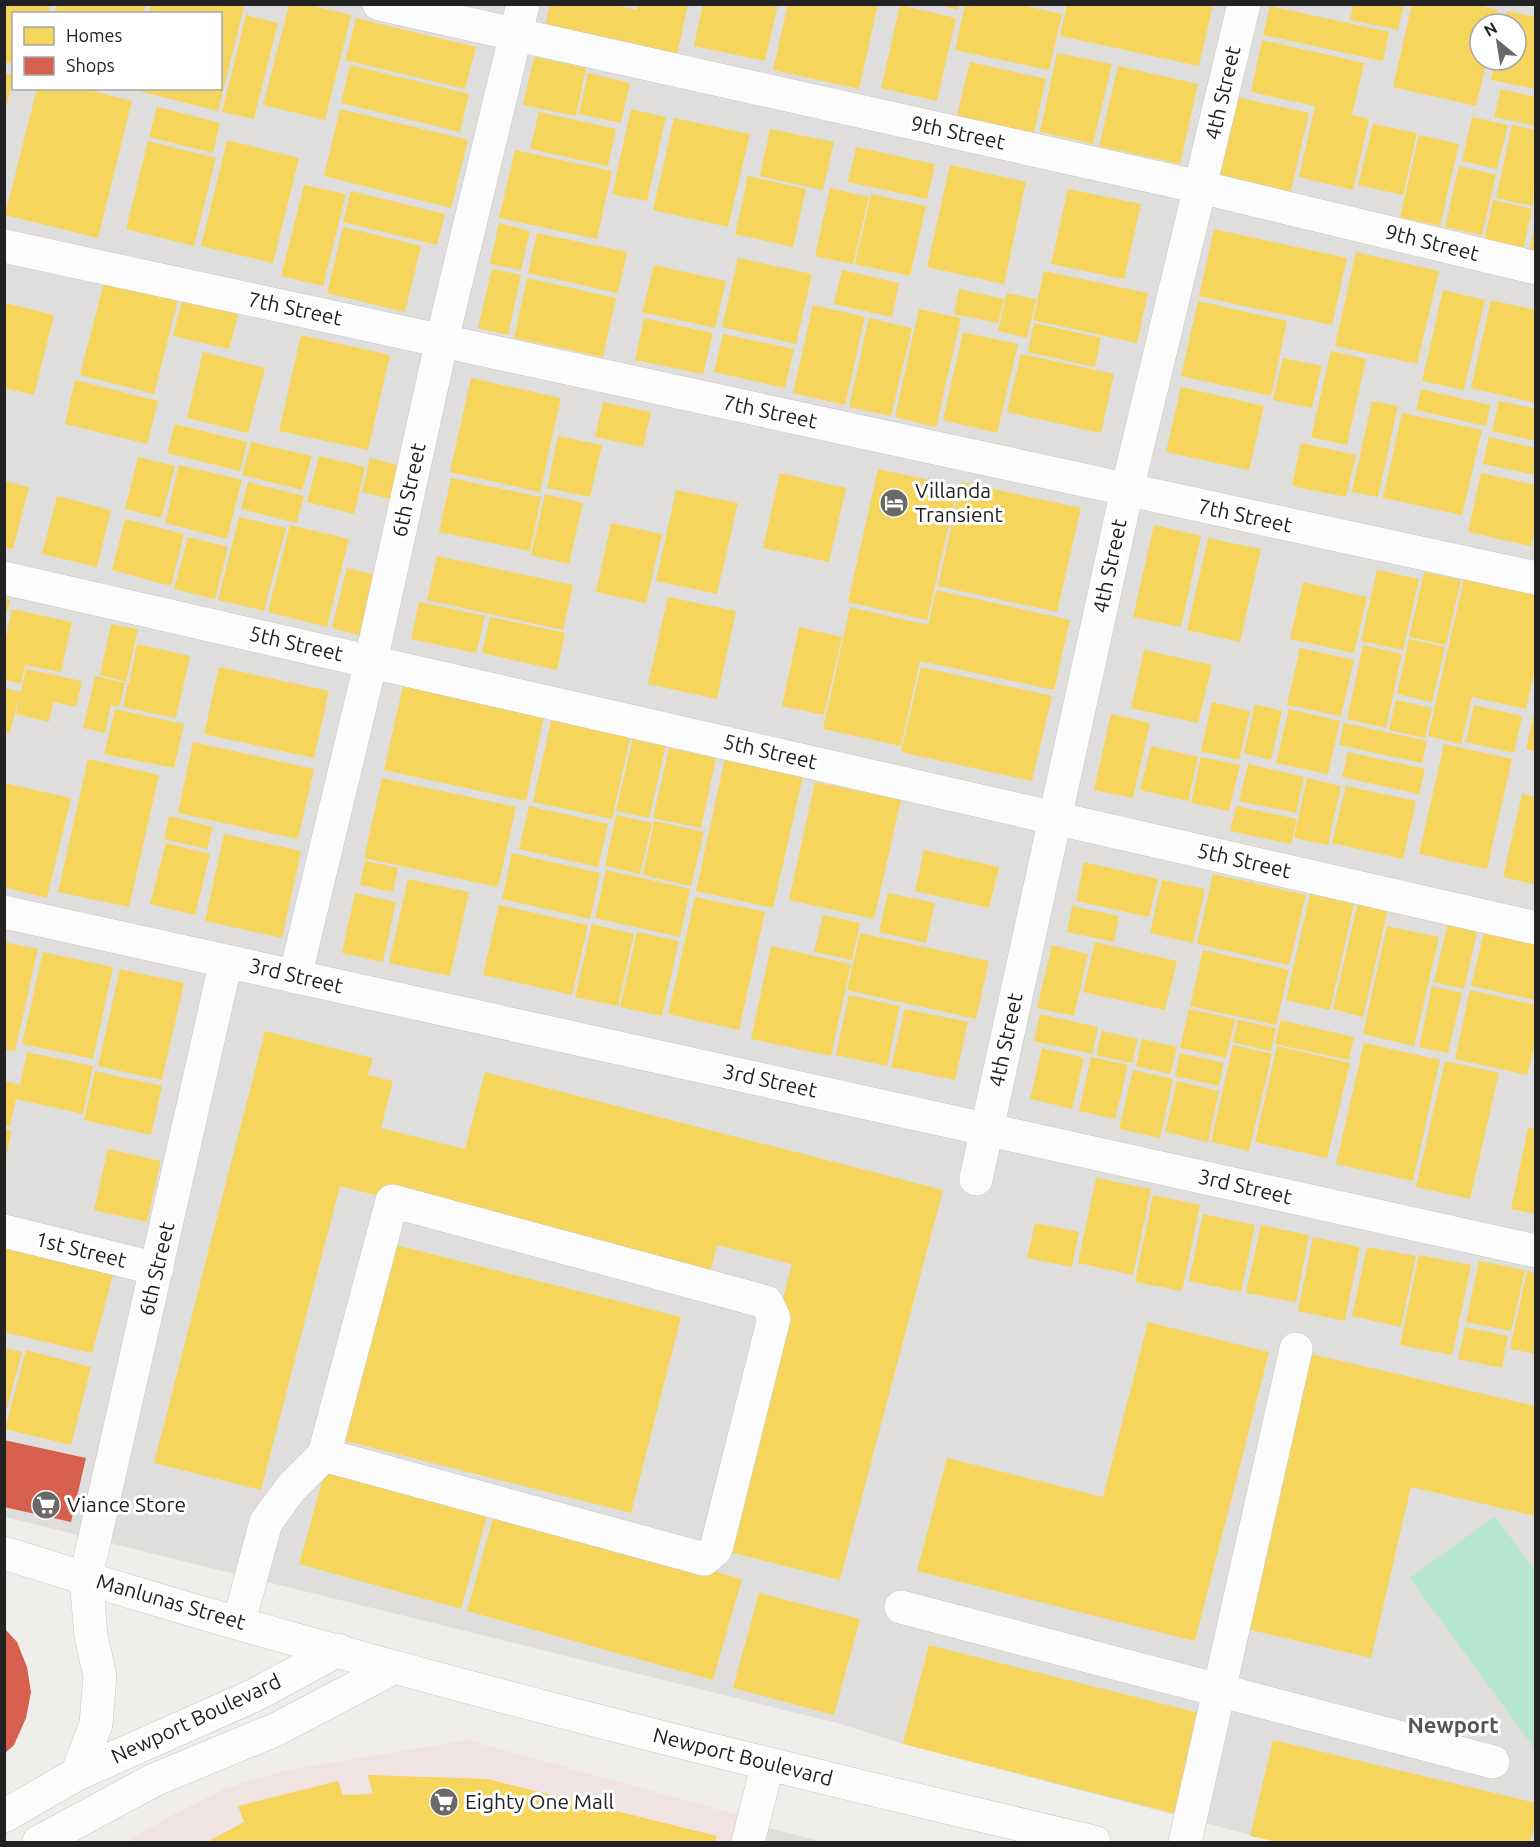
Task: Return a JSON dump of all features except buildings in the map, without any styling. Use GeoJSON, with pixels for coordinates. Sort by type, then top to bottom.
{"type":"FeatureCollection","features":[{"type":"Feature","properties":{"kind":"street","name":"9th Street"},"geometry":{"type":"LineString","coordinates":[[380,4],[519,20],[1536,268]]}},
{"type":"Feature","properties":{"kind":"street","name":"4th Street"},"geometry":{"type":"LineString","coordinates":[[976,1179],[1127,490],[1244,4]]}},
{"type":"Feature","properties":{"kind":"street","name":"6th Street"},"geometry":{"type":"LineString","coordinates":[[296,976],[371,661],[442,340],[519,20]]}},
{"type":"Feature","properties":{"kind":"street","name":"7th Street"},"geometry":{"type":"LineString","coordinates":[[4,246],[1536,578]]}},
{"type":"Feature","properties":{"kind":"street","name":"5th Street"},"geometry":{"type":"LineString","coordinates":[[4,578],[1536,928]]}},
{"type":"Feature","properties":{"kind":"street","name":"3rd Street"},"geometry":{"type":"LineString","coordinates":[[4,912],[1536,1251]]}},
{"type":"Feature","properties":{"kind":"street","name":"6th Street"},"geometry":{"type":"LineString","coordinates":[[77,1773],[96,1724],[100,1676],[91,1636],[86,1578],[226,961]]}},
{"type":"Feature","properties":{"kind":"street"},"geometry":{"type":"LineString","coordinates":[[239,1622],[266,1522],[291,1488],[324,1455],[392,1201],[766,1302],[774,1318],[716,1549],[704,1559],[324,1455]]}},
{"type":"Feature","properties":{"kind":"street","name":"1st Street"},"geometry":{"type":"LineString","coordinates":[[4,1231],[157,1269]]}},
{"type":"Feature","properties":{"kind":"street"},"geometry":{"type":"LineString","coordinates":[[1185,1842],[1296,1349]]}},
{"type":"Feature","properties":{"kind":"street","name":"Manlunas Street"},"geometry":{"type":"LineString","coordinates":[[4,1553],[338,1650]]}},
{"type":"Feature","properties":{"kind":"street"},"geometry":{"type":"LineString","coordinates":[[902,1607],[1493,1762]]}},
{"type":"Feature","properties":{"kind":"street","name":"Newport Boulevard"},"geometry":{"type":"LineString","coordinates":[[4,1816],[77,1773],[255,1695],[338,1650],[393,1668],[768,1764],[1094,1842]]}},
{"type":"Feature","properties":{"kind":"street","name":"Newport Boulevard"},"geometry":{"type":"LineString","coordinates":[[39,1842],[154,1780],[278,1729],[393,1668]]}},
{"type":"Feature","properties":{"kind":"street"},"geometry":{"type":"LineString","coordinates":[[748,1842],[768,1764]]}},
{"type":"Feature","properties":{"kind":"shaded area"},"geometry":{"type":"Polygon","coordinates":[[[4,5],[1535,5],[1535,1842],[1278,1842],[903,1744],[841,1724],[5,1517],[4,5]]]}},
{"type":"Feature","properties":{"kind":"shaded area","name":"Eighty One Mall"},"geometry":{"type":"Polygon","coordinates":[[[467,1740],[739,1815],[731,1842],[127,1842],[166,1818],[226,1788],[291,1769],[467,1740]]]}},
{"type":"Feature","properties":{"kind":"shaded area"},"geometry":{"type":"Polygon","coordinates":[[[769,1828],[823,1842],[765,1842],[769,1828]]]}},
{"type":"Feature","properties":{"kind":"green space"},"geometry":{"type":"Polygon","coordinates":[[[1495,1516],[1535,1571],[1534,1748],[1410,1578],[1495,1516]]]}},
{"type":"Feature","properties":{"kind":"place","name":"Villanda Transient"},"geometry":{"type":"Point","coordinates":[894,503]}},
{"type":"Feature","properties":{"kind":"place","name":"Viance Store"},"geometry":{"type":"Point","coordinates":[46,1505]}},
{"type":"Feature","properties":{"kind":"place","name":"Eighty One Mall"},"geometry":{"type":"Point","coordinates":[444,1802]}},
{"type":"Feature","properties":{"kind":"district","name":"Newport"},"geometry":{"type":"Point","coordinates":[1453,1725]}}]}
